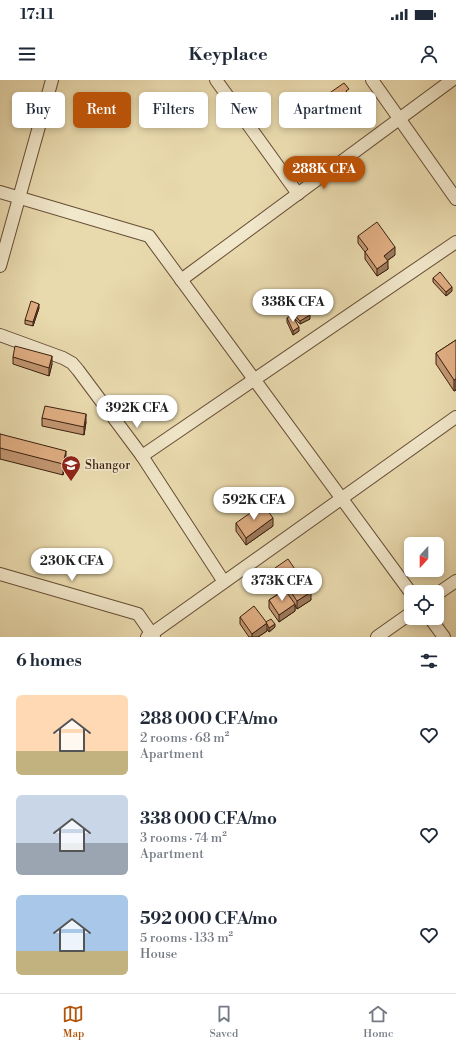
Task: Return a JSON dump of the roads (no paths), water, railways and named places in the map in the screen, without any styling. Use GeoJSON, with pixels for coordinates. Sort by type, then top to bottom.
{"type":"FeatureCollection","features":[{"type":"Feature","properties":{"kind":"street"},"geometry":{"type":"LineString","coordinates":[[0,266],[52,80]]}},
{"type":"Feature","properties":{"kind":"street"},"geometry":{"type":"LineString","coordinates":[[216,80],[298,194]]}},
{"type":"Feature","properties":{"kind":"street"},"geometry":{"type":"LineString","coordinates":[[372,80],[456,199]]}},
{"type":"Feature","properties":{"kind":"street"},"geometry":{"type":"LineString","coordinates":[[181,280],[452,80]]}},
{"type":"Feature","properties":{"kind":"street"},"geometry":{"type":"LineString","coordinates":[[0,192],[149,236],[405,585]]}},
{"type":"Feature","properties":{"kind":"street"},"geometry":{"type":"LineString","coordinates":[[142,456],[456,242]]}},
{"type":"Feature","properties":{"kind":"street"},"geometry":{"type":"LineString","coordinates":[[0,335],[63,358],[78,370],[142,456],[224,582]]}},
{"type":"Feature","properties":{"kind":"street"},"geometry":{"type":"LineString","coordinates":[[0,574],[138,614],[151,636],[224,582],[456,417]]}},
{"type":"Feature","properties":{"kind":"street"},"geometry":{"type":"LineString","coordinates":[[444,589],[456,581]]}},
{"type":"Feature","properties":{"kind":"street"},"geometry":{"type":"LineString","coordinates":[[377,637],[404,618]]}},
{"type":"Feature","properties":{"kind":"street"},"geometry":{"type":"LineString","coordinates":[[435,625],[444,637]]}},
{"type":"Feature","properties":{"kind":"place","name":"Shangor"},"geometry":{"type":"Point","coordinates":[71,482]}}]}
